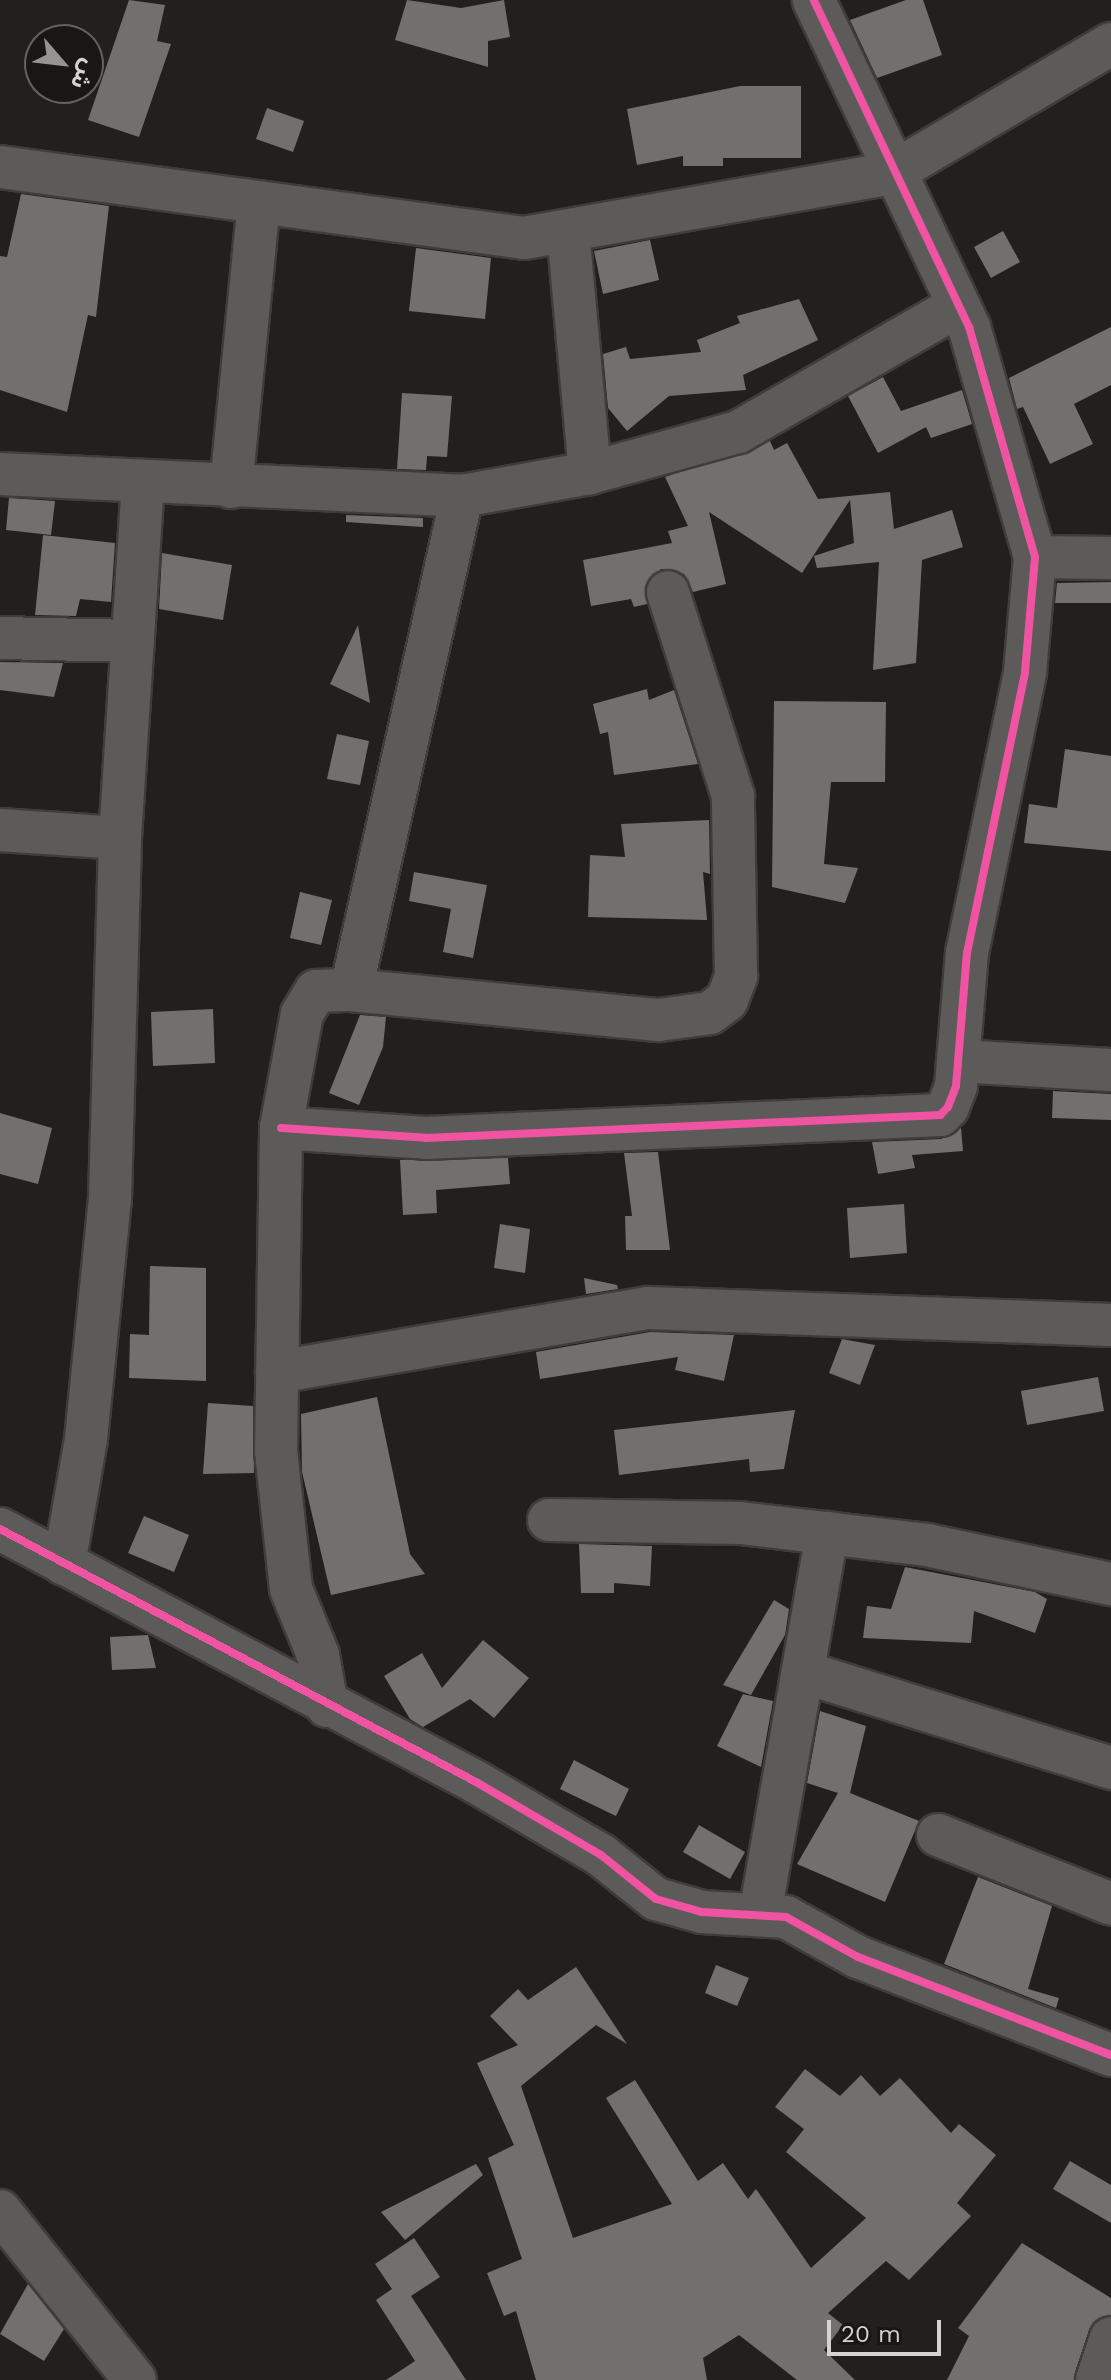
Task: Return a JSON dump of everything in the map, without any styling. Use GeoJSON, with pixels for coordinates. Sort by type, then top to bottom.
{"type":"FeatureCollection","features":[{"type":"Feature","properties":{"kind":"street"},"geometry":{"type":"LineString","coordinates":[[281,1128],[426,1138],[940,1115],[956,1086],[967,953],[1025,672],[1035,557],[958,306],[892,173],[814,0]]}},
{"type":"Feature","properties":{"kind":"street"},"geometry":{"type":"LineString","coordinates":[[0,167],[524,238],[892,173],[1111,44]]}},
{"type":"Feature","properties":{"kind":"street"},"geometry":{"type":"LineString","coordinates":[[231,487],[259,202]]}},
{"type":"Feature","properties":{"kind":"street"},"geometry":{"type":"LineString","coordinates":[[568,231],[590,473]]}},
{"type":"Feature","properties":{"kind":"street"},"geometry":{"type":"LineString","coordinates":[[0,474],[462,496],[590,473],[738,432],[958,306]]}},
{"type":"Feature","properties":{"kind":"street"},"geometry":{"type":"LineString","coordinates":[[64,1564],[86,1439],[110,1199],[120,838],[143,482]]}},
{"type":"Feature","properties":{"kind":"street"},"geometry":{"type":"LineString","coordinates":[[351,990],[462,496]]}},
{"type":"Feature","properties":{"kind":"street"},"geometry":{"type":"LineString","coordinates":[[1035,557],[1111,558]]}},
{"type":"Feature","properties":{"kind":"street"},"geometry":{"type":"LineString","coordinates":[[327,1706],[318,1655],[291,1589],[276,1451],[281,1128],[302,1014],[316,991],[351,990],[659,1020],[710,1013],[727,1000],[736,976],[733,796],[668,592]]}},
{"type":"Feature","properties":{"kind":"street"},"geometry":{"type":"LineString","coordinates":[[0,638],[133,641]]}},
{"type":"Feature","properties":{"kind":"street"},"geometry":{"type":"LineString","coordinates":[[0,830],[120,838]]}},
{"type":"Feature","properties":{"kind":"street"},"geometry":{"type":"LineString","coordinates":[[958,1061],[1111,1070]]}},
{"type":"Feature","properties":{"kind":"street"},"geometry":{"type":"LineString","coordinates":[[277,1372],[648,1308],[1111,1325]]}},
{"type":"Feature","properties":{"kind":"street"},"geometry":{"type":"LineString","coordinates":[[549,1520],[740,1523],[927,1545],[1111,1584]]}},
{"type":"Feature","properties":{"kind":"street"},"geometry":{"type":"LineString","coordinates":[[0,1529],[601,1855],[656,1899],[702,1912],[786,1917],[858,1957],[1111,2055]]}},
{"type":"Feature","properties":{"kind":"street"},"geometry":{"type":"LineString","coordinates":[[760,1914],[827,1533]]}},
{"type":"Feature","properties":{"kind":"street"},"geometry":{"type":"LineString","coordinates":[[803,1672],[1111,1768]]}},
{"type":"Feature","properties":{"kind":"street"},"geometry":{"type":"LineString","coordinates":[[938,1835],[1111,1904]]}},
{"type":"Feature","properties":{"kind":"street"},"geometry":{"type":"LineString","coordinates":[[0,2211],[135,2380]]}},
{"type":"Feature","properties":{"kind":"street"},"geometry":{"type":"LineString","coordinates":[[1097,2380],[1111,2338]]}},
{"type":"Feature","properties":{"kind":"building"},"geometry":{"type":"Polygon","coordinates":[[[129,0],[165,5],[157,41],[171,44],[139,137],[88,120],[93,104],[104,104],[104,73],[129,0]]]}},
{"type":"Feature","properties":{"kind":"building"},"geometry":{"type":"Polygon","coordinates":[[[407,0],[461,8],[504,0],[510,37],[488,41],[488,67],[395,40],[407,0]]]}},
{"type":"Feature","properties":{"kind":"building"},"geometry":{"type":"Polygon","coordinates":[[[906,0],[923,0],[942,55],[877,78],[850,20],[906,0]]]}},
{"type":"Feature","properties":{"kind":"building"},"geometry":{"type":"Polygon","coordinates":[[[740,86],[801,86],[801,158],[723,158],[723,166],[683,166],[683,156],[637,165],[627,109],[740,86]]]}},
{"type":"Feature","properties":{"kind":"building"},"geometry":{"type":"Polygon","coordinates":[[[267,108],[304,121],[293,152],[256,139],[267,108]]]}},
{"type":"Feature","properties":{"kind":"building"},"geometry":{"type":"Polygon","coordinates":[[[21,194],[109,206],[96,317],[88,315],[67,412],[0,390],[0,256],[7,257],[21,194]]]}},
{"type":"Feature","properties":{"kind":"building"},"geometry":{"type":"Polygon","coordinates":[[[1003,231],[1020,262],[991,278],[974,247],[1003,231]]]}},
{"type":"Feature","properties":{"kind":"building"},"geometry":{"type":"Polygon","coordinates":[[[650,240],[659,280],[603,294],[594,251],[650,240]]]}},
{"type":"Feature","properties":{"kind":"building"},"geometry":{"type":"Polygon","coordinates":[[[416,248],[491,258],[485,319],[409,311],[416,248]]]}},
{"type":"Feature","properties":{"kind":"building"},"geometry":{"type":"Polygon","coordinates":[[[799,299],[818,340],[743,375],[746,390],[669,396],[627,431],[608,408],[603,354],[626,347],[630,359],[701,352],[697,340],[740,323],[737,316],[799,299]]]}},
{"type":"Feature","properties":{"kind":"building"},"geometry":{"type":"Polygon","coordinates":[[[1111,327],[1111,385],[1074,404],[1093,444],[1050,464],[1023,407],[1017,409],[1009,378],[1111,327]]]}},
{"type":"Feature","properties":{"kind":"building"},"geometry":{"type":"Polygon","coordinates":[[[883,377],[901,411],[962,390],[972,424],[931,438],[926,427],[878,453],[848,396],[883,377]]]}},
{"type":"Feature","properties":{"kind":"building"},"geometry":{"type":"Polygon","coordinates":[[[402,393],[452,396],[447,457],[427,456],[426,470],[397,469],[402,393]]]}},
{"type":"Feature","properties":{"kind":"building"},"geometry":{"type":"Polygon","coordinates":[[[770,441],[774,450],[787,443],[818,499],[890,492],[894,529],[952,510],[963,547],[922,560],[916,663],[873,670],[879,562],[817,568],[814,556],[854,543],[850,500],[802,573],[709,512],[726,584],[693,592],[684,574],[661,569],[645,586],[647,604],[634,607],[631,599],[591,606],[583,560],[672,543],[668,531],[688,526],[665,477],[770,441]]]}},
{"type":"Feature","properties":{"kind":"building"},"geometry":{"type":"Polygon","coordinates":[[[9,498],[55,501],[51,535],[6,530],[9,498]]]}},
{"type":"Feature","properties":{"kind":"building"},"geometry":{"type":"Polygon","coordinates":[[[346,515],[423,518],[423,527],[346,522],[346,515]]]}},
{"type":"Feature","properties":{"kind":"building"},"geometry":{"type":"Polygon","coordinates":[[[43,535],[115,543],[111,602],[80,599],[76,616],[35,615],[43,535]]]}},
{"type":"Feature","properties":{"kind":"building"},"geometry":{"type":"Polygon","coordinates":[[[162,553],[232,565],[223,620],[159,609],[162,553]]]}},
{"type":"Feature","properties":{"kind":"building"},"geometry":{"type":"Polygon","coordinates":[[[1111,582],[1111,603],[1055,603],[1057,583],[1111,582]]]}},
{"type":"Feature","properties":{"kind":"building"},"geometry":{"type":"Polygon","coordinates":[[[358,625],[370,703],[330,684],[358,625]]]}},
{"type":"Feature","properties":{"kind":"building"},"geometry":{"type":"Polygon","coordinates":[[[0,662],[63,663],[54,697],[0,690],[0,662]]]}},
{"type":"Feature","properties":{"kind":"building"},"geometry":{"type":"Polygon","coordinates":[[[647,689],[649,700],[674,690],[698,764],[614,775],[608,732],[600,734],[593,704],[647,689]]]}},
{"type":"Feature","properties":{"kind":"building"},"geometry":{"type":"Polygon","coordinates":[[[774,701],[886,702],[885,782],[831,782],[824,864],[858,868],[845,903],[772,887],[774,701]]]}},
{"type":"Feature","properties":{"kind":"building"},"geometry":{"type":"Polygon","coordinates":[[[337,734],[369,741],[360,785],[327,779],[337,734]]]}},
{"type":"Feature","properties":{"kind":"building"},"geometry":{"type":"Polygon","coordinates":[[[1065,749],[1111,756],[1111,851],[1024,843],[1029,804],[1057,808],[1065,749]]]}},
{"type":"Feature","properties":{"kind":"building"},"geometry":{"type":"Polygon","coordinates":[[[709,820],[710,874],[703,872],[707,920],[588,917],[590,855],[625,857],[621,824],[709,820]]]}},
{"type":"Feature","properties":{"kind":"building"},"geometry":{"type":"Polygon","coordinates":[[[414,872],[487,885],[473,958],[443,952],[451,909],[409,901],[414,872]]]}},
{"type":"Feature","properties":{"kind":"building"},"geometry":{"type":"Polygon","coordinates":[[[300,892],[332,900],[321,945],[290,938],[300,892]]]}},
{"type":"Feature","properties":{"kind":"building"},"geometry":{"type":"Polygon","coordinates":[[[213,1009],[215,1063],[153,1066],[151,1012],[213,1009]]]}},
{"type":"Feature","properties":{"kind":"building"},"geometry":{"type":"Polygon","coordinates":[[[360,1015],[386,1017],[383,1047],[359,1105],[329,1093],[360,1015]]]}},
{"type":"Feature","properties":{"kind":"building"},"geometry":{"type":"Polygon","coordinates":[[[1053,1091],[1111,1094],[1111,1120],[1052,1118],[1053,1091]]]}},
{"type":"Feature","properties":{"kind":"building"},"geometry":{"type":"Polygon","coordinates":[[[0,1113],[52,1128],[38,1184],[0,1174],[0,1113]]]}},
{"type":"Feature","properties":{"kind":"building"},"geometry":{"type":"Polygon","coordinates":[[[961,1128],[963,1151],[912,1155],[915,1168],[878,1174],[872,1142],[941,1139],[961,1128]]]}},
{"type":"Feature","properties":{"kind":"building"},"geometry":{"type":"Polygon","coordinates":[[[658,1152],[670,1250],[626,1250],[625,1216],[632,1216],[624,1153],[658,1152]]]}},
{"type":"Feature","properties":{"kind":"building"},"geometry":{"type":"Polygon","coordinates":[[[508,1158],[510,1184],[436,1190],[437,1213],[403,1215],[400,1160],[508,1158]]]}},
{"type":"Feature","properties":{"kind":"building"},"geometry":{"type":"Polygon","coordinates":[[[904,1204],[907,1253],[850,1258],[847,1208],[904,1204]]]}},
{"type":"Feature","properties":{"kind":"building"},"geometry":{"type":"Polygon","coordinates":[[[500,1224],[530,1229],[525,1273],[494,1268],[500,1224]]]}},
{"type":"Feature","properties":{"kind":"building"},"geometry":{"type":"Polygon","coordinates":[[[150,1266],[206,1268],[206,1381],[129,1378],[130,1334],[149,1335],[150,1266]]]}},
{"type":"Feature","properties":{"kind":"building"},"geometry":{"type":"Polygon","coordinates":[[[584,1278],[617,1285],[618,1289],[586,1294],[584,1278]]]}},
{"type":"Feature","properties":{"kind":"building"},"geometry":{"type":"Polygon","coordinates":[[[650,1332],[734,1335],[724,1381],[675,1370],[678,1357],[540,1379],[536,1352],[650,1332]]]}},
{"type":"Feature","properties":{"kind":"building"},"geometry":{"type":"Polygon","coordinates":[[[842,1339],[875,1345],[860,1385],[829,1373],[842,1339]]]}},
{"type":"Feature","properties":{"kind":"building"},"geometry":{"type":"Polygon","coordinates":[[[1098,1377],[1104,1411],[1027,1425],[1021,1391],[1098,1377]]]}},
{"type":"Feature","properties":{"kind":"building"},"geometry":{"type":"Polygon","coordinates":[[[377,1397],[410,1554],[425,1574],[331,1595],[302,1472],[301,1414],[377,1397]]]}},
{"type":"Feature","properties":{"kind":"building"},"geometry":{"type":"Polygon","coordinates":[[[208,1403],[253,1406],[254,1473],[203,1474],[208,1403]]]}},
{"type":"Feature","properties":{"kind":"building"},"geometry":{"type":"Polygon","coordinates":[[[795,1410],[784,1469],[750,1472],[749,1459],[619,1475],[614,1430],[795,1410]]]}},
{"type":"Feature","properties":{"kind":"building"},"geometry":{"type":"Polygon","coordinates":[[[144,1516],[189,1535],[174,1572],[128,1553],[144,1516]]]}},
{"type":"Feature","properties":{"kind":"building"},"geometry":{"type":"Polygon","coordinates":[[[579,1544],[652,1546],[650,1586],[614,1583],[614,1593],[581,1593],[579,1544]]]}},
{"type":"Feature","properties":{"kind":"building"},"geometry":{"type":"Polygon","coordinates":[[[905,1567],[1035,1592],[1047,1599],[1035,1633],[974,1611],[971,1643],[863,1638],[867,1606],[891,1609],[905,1567]]]}},
{"type":"Feature","properties":{"kind":"building"},"geometry":{"type":"Polygon","coordinates":[[[774,1600],[789,1609],[785,1635],[751,1695],[723,1685],[774,1600]]]}},
{"type":"Feature","properties":{"kind":"building"},"geometry":{"type":"Polygon","coordinates":[[[148,1635],[156,1668],[112,1670],[110,1637],[148,1635]]]}},
{"type":"Feature","properties":{"kind":"building"},"geometry":{"type":"Polygon","coordinates":[[[483,1640],[529,1678],[494,1718],[470,1699],[423,1727],[410,1719],[384,1676],[422,1653],[442,1688],[483,1640]]]}},
{"type":"Feature","properties":{"kind":"building"},"geometry":{"type":"Polygon","coordinates":[[[743,1694],[773,1701],[761,1767],[717,1746],[743,1694]]]}},
{"type":"Feature","properties":{"kind":"building"},"geometry":{"type":"Polygon","coordinates":[[[820,1711],[866,1726],[850,1793],[919,1821],[885,1902],[797,1864],[838,1793],[807,1783],[820,1711]]]}},
{"type":"Feature","properties":{"kind":"building"},"geometry":{"type":"Polygon","coordinates":[[[574,1760],[629,1789],[616,1816],[560,1789],[574,1760]]]}},
{"type":"Feature","properties":{"kind":"building"},"geometry":{"type":"Polygon","coordinates":[[[699,1825],[745,1852],[730,1879],[683,1852],[699,1825]]]}},
{"type":"Feature","properties":{"kind":"building"},"geometry":{"type":"Polygon","coordinates":[[[978,1877],[1052,1906],[1028,1989],[1059,1998],[1056,2008],[944,1964],[978,1877]]]}},
{"type":"Feature","properties":{"kind":"building"},"geometry":{"type":"Polygon","coordinates":[[[716,1965],[749,1978],[737,2006],[705,1993],[716,1965]]]}},
{"type":"Feature","properties":{"kind":"building"},"geometry":{"type":"Polygon","coordinates":[[[576,1967],[627,2044],[596,2025],[521,2086],[573,2238],[672,2204],[606,2098],[635,2080],[698,2181],[723,2163],[748,2199],[756,2189],[811,2268],[866,2218],[786,2152],[804,2129],[775,2107],[805,2069],[840,2096],[861,2075],[880,2096],[900,2078],[951,2133],[959,2124],[996,2155],[957,2203],[971,2216],[909,2280],[886,2261],[828,2313],[843,2325],[824,2350],[855,2380],[797,2380],[739,2335],[703,2358],[707,2380],[536,2380],[516,2311],[504,2316],[487,2273],[522,2259],[488,2158],[514,2145],[477,2063],[518,2045],[490,2016],[518,1989],[528,2000],[576,1967]]]}},
{"type":"Feature","properties":{"kind":"building"},"geometry":{"type":"Polygon","coordinates":[[[1070,2161],[1111,2185],[1111,2223],[1053,2189],[1070,2161]]]}},
{"type":"Feature","properties":{"kind":"building"},"geometry":{"type":"Polygon","coordinates":[[[476,2164],[483,2175],[405,2240],[381,2212],[476,2164]]]}},
{"type":"Feature","properties":{"kind":"building"},"geometry":{"type":"Polygon","coordinates":[[[414,2238],[440,2277],[411,2296],[466,2380],[386,2380],[415,2361],[376,2300],[392,2289],[375,2264],[414,2238]]]}},
{"type":"Feature","properties":{"kind":"building"},"geometry":{"type":"Polygon","coordinates":[[[1022,2243],[1111,2298],[1111,2315],[1089,2330],[1074,2380],[947,2380],[969,2336],[958,2328],[1022,2243]]]}},
{"type":"Feature","properties":{"kind":"building"},"geometry":{"type":"Polygon","coordinates":[[[28,2284],[64,2329],[44,2361],[0,2334],[28,2284]]]}},
{"type":"Feature","properties":{"kind":"cycle path"},"geometry":{"type":"LineString","coordinates":[[281,1128],[426,1138],[940,1115],[948,1107],[956,1086],[967,953],[1025,672],[1035,557],[969,327],[814,0]]}},
{"type":"Feature","properties":{"kind":"cycle path"},"geometry":{"type":"LineString","coordinates":[[0,1529],[476,1782],[601,1855],[656,1899],[702,1912],[786,1917],[858,1957],[1111,2055]]}}]}
